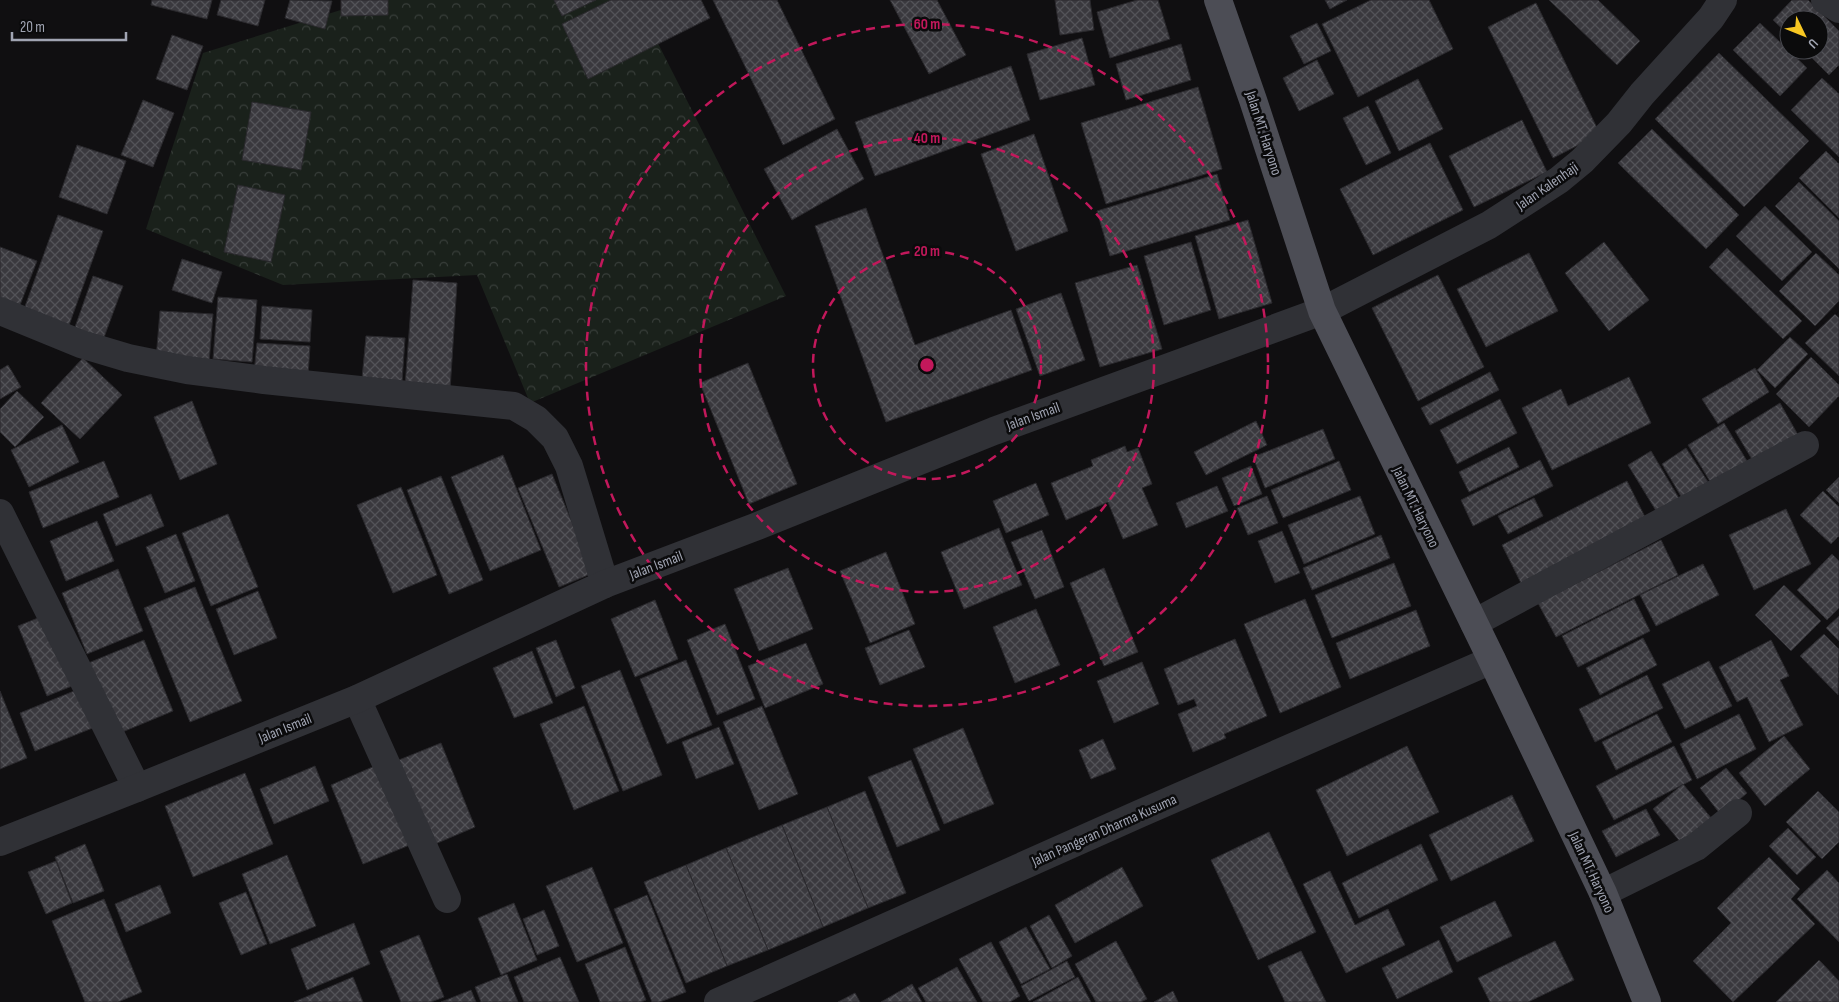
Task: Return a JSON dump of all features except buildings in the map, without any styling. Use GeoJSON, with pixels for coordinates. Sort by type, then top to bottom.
{"type":"FeatureCollection","features":[{"type":"Feature","properties":{"kind":"main road","name":"Jalan MT. Haryono"},"geometry":{"type":"LineString","coordinates":[[1218,0],[1253,100],[1322,312],[1492,660],[1603,893],[1647,1002]]}},
{"type":"Feature","properties":{"kind":"street","name":"Jalan Kalenhaji"},"geometry":{"type":"LineString","coordinates":[[1322,312],[1489,225],[1559,180],[1582,161],[1619,123],[1642,94],[1711,18],[1723,0]]}},
{"type":"Feature","properties":{"kind":"street"},"geometry":{"type":"LineString","coordinates":[[1825,0],[1839,9]]}},
{"type":"Feature","properties":{"kind":"street"},"geometry":{"type":"LineString","coordinates":[[0,311],[90,346],[128,358],[186,370],[514,406],[536,419],[555,438],[569,466],[605,584]]}},
{"type":"Feature","properties":{"kind":"street","name":"Jalan Ismail"},"geometry":{"type":"LineString","coordinates":[[0,842],[357,699],[605,584],[755,527],[994,430],[1322,312]]}},
{"type":"Feature","properties":{"kind":"street"},"geometry":{"type":"LineString","coordinates":[[1474,624],[1805,445]]}},
{"type":"Feature","properties":{"kind":"street"},"geometry":{"type":"LineString","coordinates":[[0,513],[138,788]]}},
{"type":"Feature","properties":{"kind":"street","name":"Jalan Pangeran Dharma Kusuma"},"geometry":{"type":"LineString","coordinates":[[718,1002],[764,993],[1130,818],[1492,660]]}},
{"type":"Feature","properties":{"kind":"street"},"geometry":{"type":"LineString","coordinates":[[357,699],[447,899]]}},
{"type":"Feature","properties":{"kind":"street"},"geometry":{"type":"LineString","coordinates":[[1603,893],[1696,847],[1738,813]]}},
{"type":"Feature","properties":{"kind":"green space"},"geometry":{"type":"Polygon","coordinates":[[[362,0],[636,0],[786,296],[530,403],[477,275],[283,285],[146,229],[203,53],[360,4],[362,0]]]}}]}
